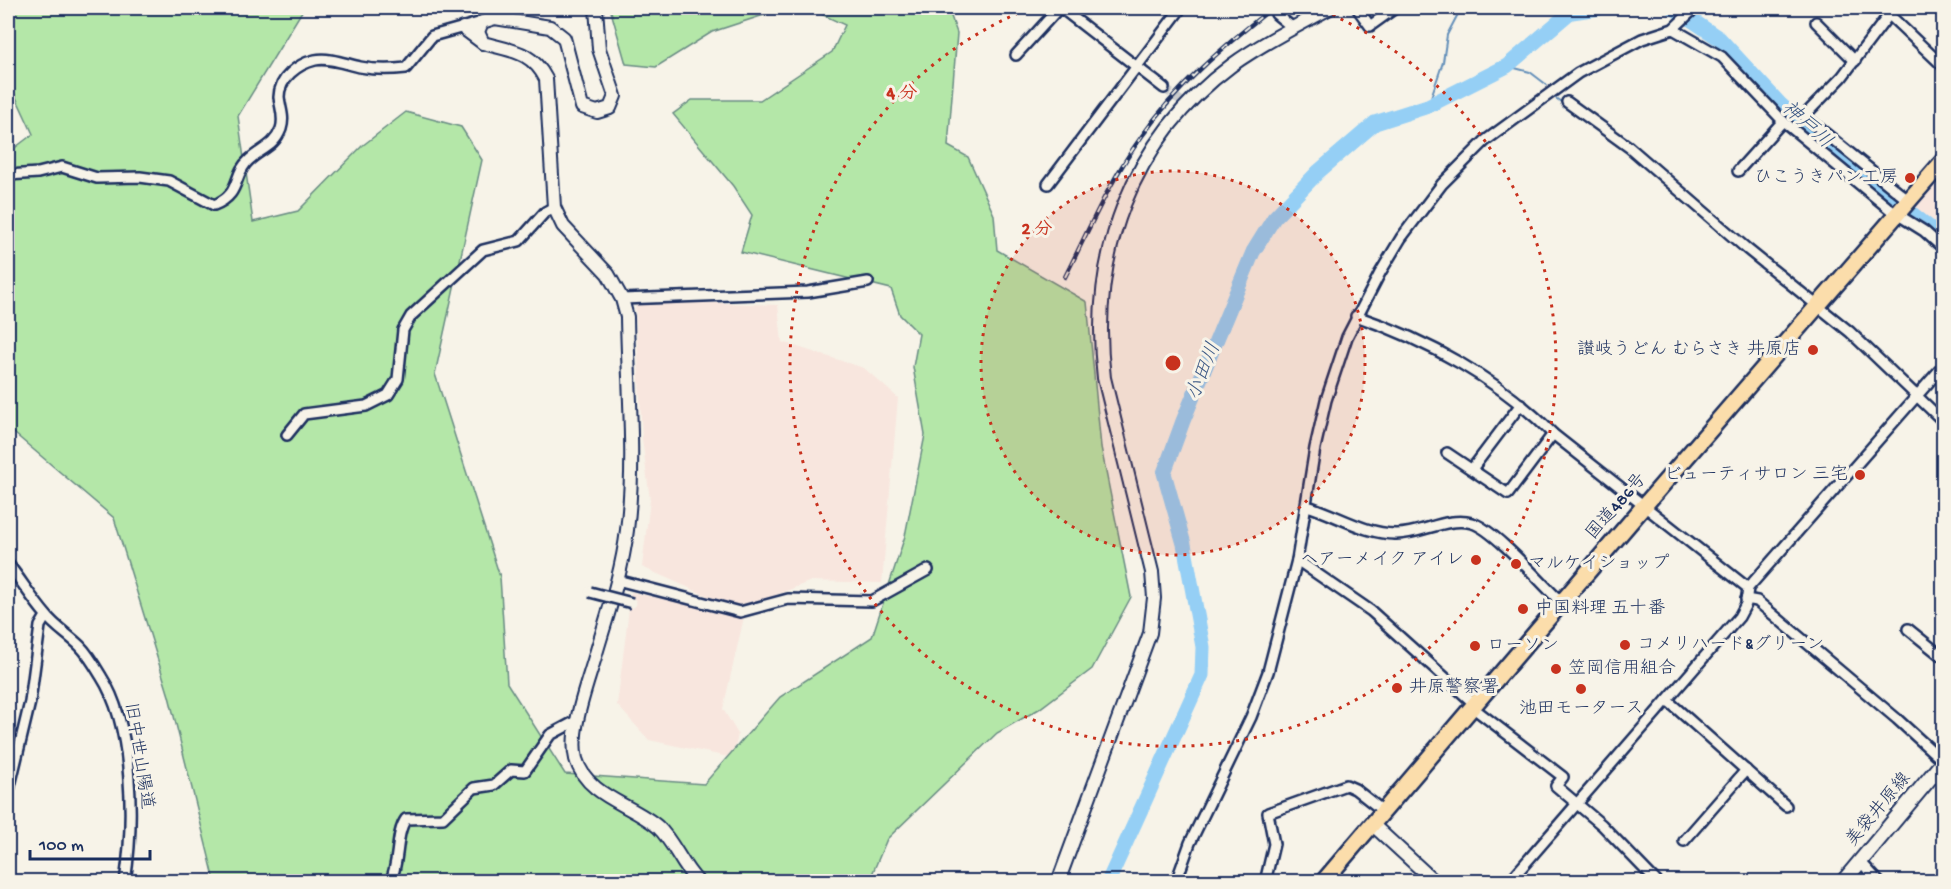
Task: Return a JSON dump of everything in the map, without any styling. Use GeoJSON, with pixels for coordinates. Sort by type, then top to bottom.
{"type":"FeatureCollection","features":[{"type":"Feature","properties":{"kind":"highway","name":"国道486号"},"geometry":{"type":"LineString","coordinates":[[1323,882],[1644,506],[1944,160]]}},
{"type":"Feature","properties":{"kind":"main road","name":"美袋井原線"},"geometry":{"type":"LineString","coordinates":[[1842,882],[1943,761]]}},
{"type":"Feature","properties":{"kind":"street"},"geometry":{"type":"LineString","coordinates":[[483,43],[478,32],[493,8]]}},
{"type":"Feature","properties":{"kind":"street"},"geometry":{"type":"LineString","coordinates":[[8,175],[38,173],[62,167],[97,178],[140,177],[170,182],[214,205],[233,193],[241,170],[249,160],[271,147],[283,120],[279,96],[282,83],[291,73],[316,60],[363,68],[390,70],[406,68],[432,36],[484,21],[504,19],[550,27],[564,38],[582,107],[597,112],[610,108],[615,96],[599,50],[596,8]]}},
{"type":"Feature","properties":{"kind":"street"},"geometry":{"type":"LineString","coordinates":[[1016,55],[1060,8],[1164,88]]}},
{"type":"Feature","properties":{"kind":"street"},"geometry":{"type":"LineString","coordinates":[[1048,184],[1181,8]]}},
{"type":"Feature","properties":{"kind":"street"},"geometry":{"type":"LineString","coordinates":[[1058,882],[1150,633],[1154,598],[1152,572],[1104,378],[1100,345],[1106,262],[1116,220],[1134,179],[1184,103],[1233,64],[1330,8]]}},
{"type":"Feature","properties":{"kind":"street"},"geometry":{"type":"LineString","coordinates":[[1357,8],[1370,26],[1395,8]]}},
{"type":"Feature","properties":{"kind":"street"},"geometry":{"type":"LineString","coordinates":[[1176,882],[1260,695],[1279,633],[1297,560],[1326,400],[1356,316],[1401,238],[1442,184],[1469,156],[1511,120],[1578,73],[1642,39],[1676,27],[1694,9]]}},
{"type":"Feature","properties":{"kind":"street"},"geometry":{"type":"LineString","coordinates":[[1944,67],[1888,10],[1856,61],[1804,116],[1944,249]]}},
{"type":"Feature","properties":{"kind":"street"},"geometry":{"type":"LineString","coordinates":[[1276,14],[1293,28]]}},
{"type":"Feature","properties":{"kind":"street"},"geometry":{"type":"LineString","coordinates":[[1816,22],[1856,61]]}},
{"type":"Feature","properties":{"kind":"street"},"geometry":{"type":"LineString","coordinates":[[1676,27],[1730,63],[1783,121],[1903,208]]}},
{"type":"Feature","properties":{"kind":"street"},"geometry":{"type":"LineString","coordinates":[[463,28],[483,43],[521,54],[538,63],[546,79],[554,207],[563,226],[608,274],[622,299],[627,317],[630,466],[627,530],[616,580],[578,720],[576,753],[583,774],[596,789],[638,812],[660,830],[679,860],[698,882]]}},
{"type":"Feature","properties":{"kind":"street"},"geometry":{"type":"LineString","coordinates":[[1567,102],[1629,147],[1747,249],[1850,332],[1944,422]]}},
{"type":"Feature","properties":{"kind":"street"},"geometry":{"type":"LineString","coordinates":[[1737,171],[1783,121]]}},
{"type":"Feature","properties":{"kind":"street"},"geometry":{"type":"LineString","coordinates":[[287,435],[303,414],[366,406],[388,395],[398,379],[403,330],[411,316],[483,250],[519,241],[545,212],[554,207]]}},
{"type":"Feature","properties":{"kind":"street"},"geometry":{"type":"LineString","coordinates":[[622,299],[808,292],[868,282]]}},
{"type":"Feature","properties":{"kind":"street"},"geometry":{"type":"LineString","coordinates":[[1356,316],[1432,347],[1521,404],[1552,434],[1748,588]]}},
{"type":"Feature","properties":{"kind":"street"},"geometry":{"type":"LineString","coordinates":[[1509,882],[1739,617],[1748,588],[1944,365]]}},
{"type":"Feature","properties":{"kind":"street"},"geometry":{"type":"LineString","coordinates":[[1472,469],[1521,404]]}},
{"type":"Feature","properties":{"kind":"street"},"geometry":{"type":"LineString","coordinates":[[1447,453],[1508,494],[1552,434]]}},
{"type":"Feature","properties":{"kind":"street"},"geometry":{"type":"LineString","coordinates":[[1307,506],[1387,534],[1404,534],[1454,523],[1473,523],[1490,533],[1562,602]]}},
{"type":"Feature","properties":{"kind":"street"},"geometry":{"type":"LineString","coordinates":[[1297,560],[1371,611],[1473,705],[1563,777],[1556,786],[1577,803],[1657,882]]}},
{"type":"Feature","properties":{"kind":"street","name":"旧中世山陽道"},"geometry":{"type":"LineString","coordinates":[[10,569],[46,616],[81,647],[102,677],[114,701],[120,726],[131,808],[131,844],[125,882]]}},
{"type":"Feature","properties":{"kind":"street"},"geometry":{"type":"LineString","coordinates":[[616,580],[740,612],[788,599],[872,601],[928,570]]}},
{"type":"Feature","properties":{"kind":"street"},"geometry":{"type":"LineString","coordinates":[[590,592],[632,603]]}},
{"type":"Feature","properties":{"kind":"street"},"geometry":{"type":"LineString","coordinates":[[1746,599],[1757,601],[1897,719],[1943,761]]}},
{"type":"Feature","properties":{"kind":"street"},"geometry":{"type":"LineString","coordinates":[[8,794],[30,702],[40,626],[46,616]]}},
{"type":"Feature","properties":{"kind":"street"},"geometry":{"type":"LineString","coordinates":[[1908,629],[1944,658]]}},
{"type":"Feature","properties":{"kind":"street"},"geometry":{"type":"LineString","coordinates":[[1667,700],[1786,806]]}},
{"type":"Feature","properties":{"kind":"street"},"geometry":{"type":"LineString","coordinates":[[390,882],[400,846],[401,826],[406,819],[443,818],[474,788],[494,785],[511,770],[525,771],[550,735],[578,720]]}},
{"type":"Feature","properties":{"kind":"street"},"geometry":{"type":"LineString","coordinates":[[1684,841],[1746,770]]}},
{"type":"Feature","properties":{"kind":"street"},"geometry":{"type":"LineString","coordinates":[[1265,882],[1274,844],[1268,813],[1346,785],[1355,789],[1383,811]]}},
{"type":"Feature","properties":{"kind":"street"},"geometry":{"type":"LineString","coordinates":[[1373,825],[1435,882]]}},
{"type":"Feature","properties":{"kind":"street"},"geometry":{"type":"LineString","coordinates":[[1860,861],[1879,882]]}},
{"type":"Feature","properties":{"kind":"street"},"geometry":{"type":"LineString","coordinates":[[1180,870],[1181,882]]}},
{"type":"Feature","properties":{"kind":"shaded area"},"geometry":{"type":"Polygon","coordinates":[[[1943,168],[1943,232],[1912,204],[1943,168]]]}},
{"type":"Feature","properties":{"kind":"shaded area"},"geometry":{"type":"Polygon","coordinates":[[[635,300],[778,305],[782,342],[864,368],[898,398],[882,583],[811,581],[739,610],[642,567],[650,500],[642,438],[635,300]]]}},
{"type":"Feature","properties":{"kind":"shaded area"},"geometry":{"type":"Polygon","coordinates":[[[631,592],[744,617],[723,709],[738,734],[733,758],[649,740],[617,705],[631,592]]]}},
{"type":"Feature","properties":{"kind":"green space"},"geometry":{"type":"Polygon","coordinates":[[[8,8],[304,8],[238,116],[253,222],[298,211],[362,146],[406,112],[461,127],[482,160],[435,374],[500,577],[507,683],[565,774],[704,784],[780,697],[872,637],[905,536],[925,435],[913,367],[919,334],[900,315],[891,289],[741,252],[752,215],[733,186],[673,114],[692,100],[760,100],[832,52],[845,25],[808,8],[948,8],[957,33],[948,146],[968,157],[994,215],[997,250],[1087,302],[1101,447],[1131,597],[1092,669],[1039,709],[997,733],[887,839],[873,872],[874,881],[215,881],[169,696],[114,518],[8,428],[8,153],[33,134],[8,80],[8,8]]]}},
{"type":"Feature","properties":{"kind":"green space"},"geometry":{"type":"Polygon","coordinates":[[[610,8],[785,8],[712,32],[656,67],[626,64],[610,8]]]}},
{"type":"Feature","properties":{"kind":"waterway"},"geometry":{"type":"LineString","coordinates":[[1428,106],[1443,62],[1447,35],[1458,14],[1457,8]]}},
{"type":"Feature","properties":{"kind":"waterway","name":"小田川"},"geometry":{"type":"LineString","coordinates":[[1108,882],[1202,675],[1203,647],[1184,544],[1164,473],[1183,421],[1253,252],[1274,218],[1318,172],[1375,123],[1428,106],[1507,66],[1575,8]]}},
{"type":"Feature","properties":{"kind":"waterway","name":"神戸川"},"geometry":{"type":"LineString","coordinates":[[1572,12],[1599,8]]}},
{"type":"Feature","properties":{"kind":"waterway","name":"神戸川"},"geometry":{"type":"LineString","coordinates":[[1674,8],[1720,39],[1780,104],[1827,146],[1944,239]]}},
{"type":"Feature","properties":{"kind":"waterway"},"geometry":{"type":"LineString","coordinates":[[1507,66],[1530,72],[1547,85]]}},
{"type":"Feature","properties":{"kind":"waterway"},"geometry":{"type":"LineString","coordinates":[[1554,97],[1564,104]]}},
{"type":"Feature","properties":{"kind":"waterway"},"geometry":{"type":"LineString","coordinates":[[1782,283],[1804,302]]}},
{"type":"Feature","properties":{"kind":"tunnel"},"geometry":{"type":"LineString","coordinates":[[1269,8],[1276,14]]}},
{"type":"Feature","properties":{"kind":"tunnel"},"geometry":{"type":"LineString","coordinates":[[1164,88],[1181,101]]}},
{"type":"Feature","properties":{"kind":"railway"},"geometry":{"type":"LineString","coordinates":[[1065,277],[1110,187],[1130,153],[1156,118],[1170,100],[1202,68],[1272,8]]}},
{"type":"Feature","properties":{"kind":"place","name":"ひこうきパン工房"},"geometry":{"type":"Point","coordinates":[1910,178]}},
{"type":"Feature","properties":{"kind":"place","name":"讃岐うどん むらさき 井原店"},"geometry":{"type":"Point","coordinates":[1813,350]}},
{"type":"Feature","properties":{"kind":"place","name":"ビューティサロン 三宅"},"geometry":{"type":"Point","coordinates":[1860,475]}},
{"type":"Feature","properties":{"kind":"place","name":"ヘアーメイク アイレ"},"geometry":{"type":"Point","coordinates":[1476,560]}},
{"type":"Feature","properties":{"kind":"place","name":"マルケイショップ"},"geometry":{"type":"Point","coordinates":[1516,564]}},
{"type":"Feature","properties":{"kind":"place","name":"中国料理 五十番"},"geometry":{"type":"Point","coordinates":[1523,609]}},
{"type":"Feature","properties":{"kind":"place","name":"コメリハード&グリーン"},"geometry":{"type":"Point","coordinates":[1625,645]}},
{"type":"Feature","properties":{"kind":"place","name":"ローソン"},"geometry":{"type":"Point","coordinates":[1475,646]}},
{"type":"Feature","properties":{"kind":"place","name":"笠岡信用組合"},"geometry":{"type":"Point","coordinates":[1556,669]}},
{"type":"Feature","properties":{"kind":"place","name":"井原警察署"},"geometry":{"type":"Point","coordinates":[1397,688]}},
{"type":"Feature","properties":{"kind":"place","name":"池田モータース"},"geometry":{"type":"Point","coordinates":[1581,689]}}]}
